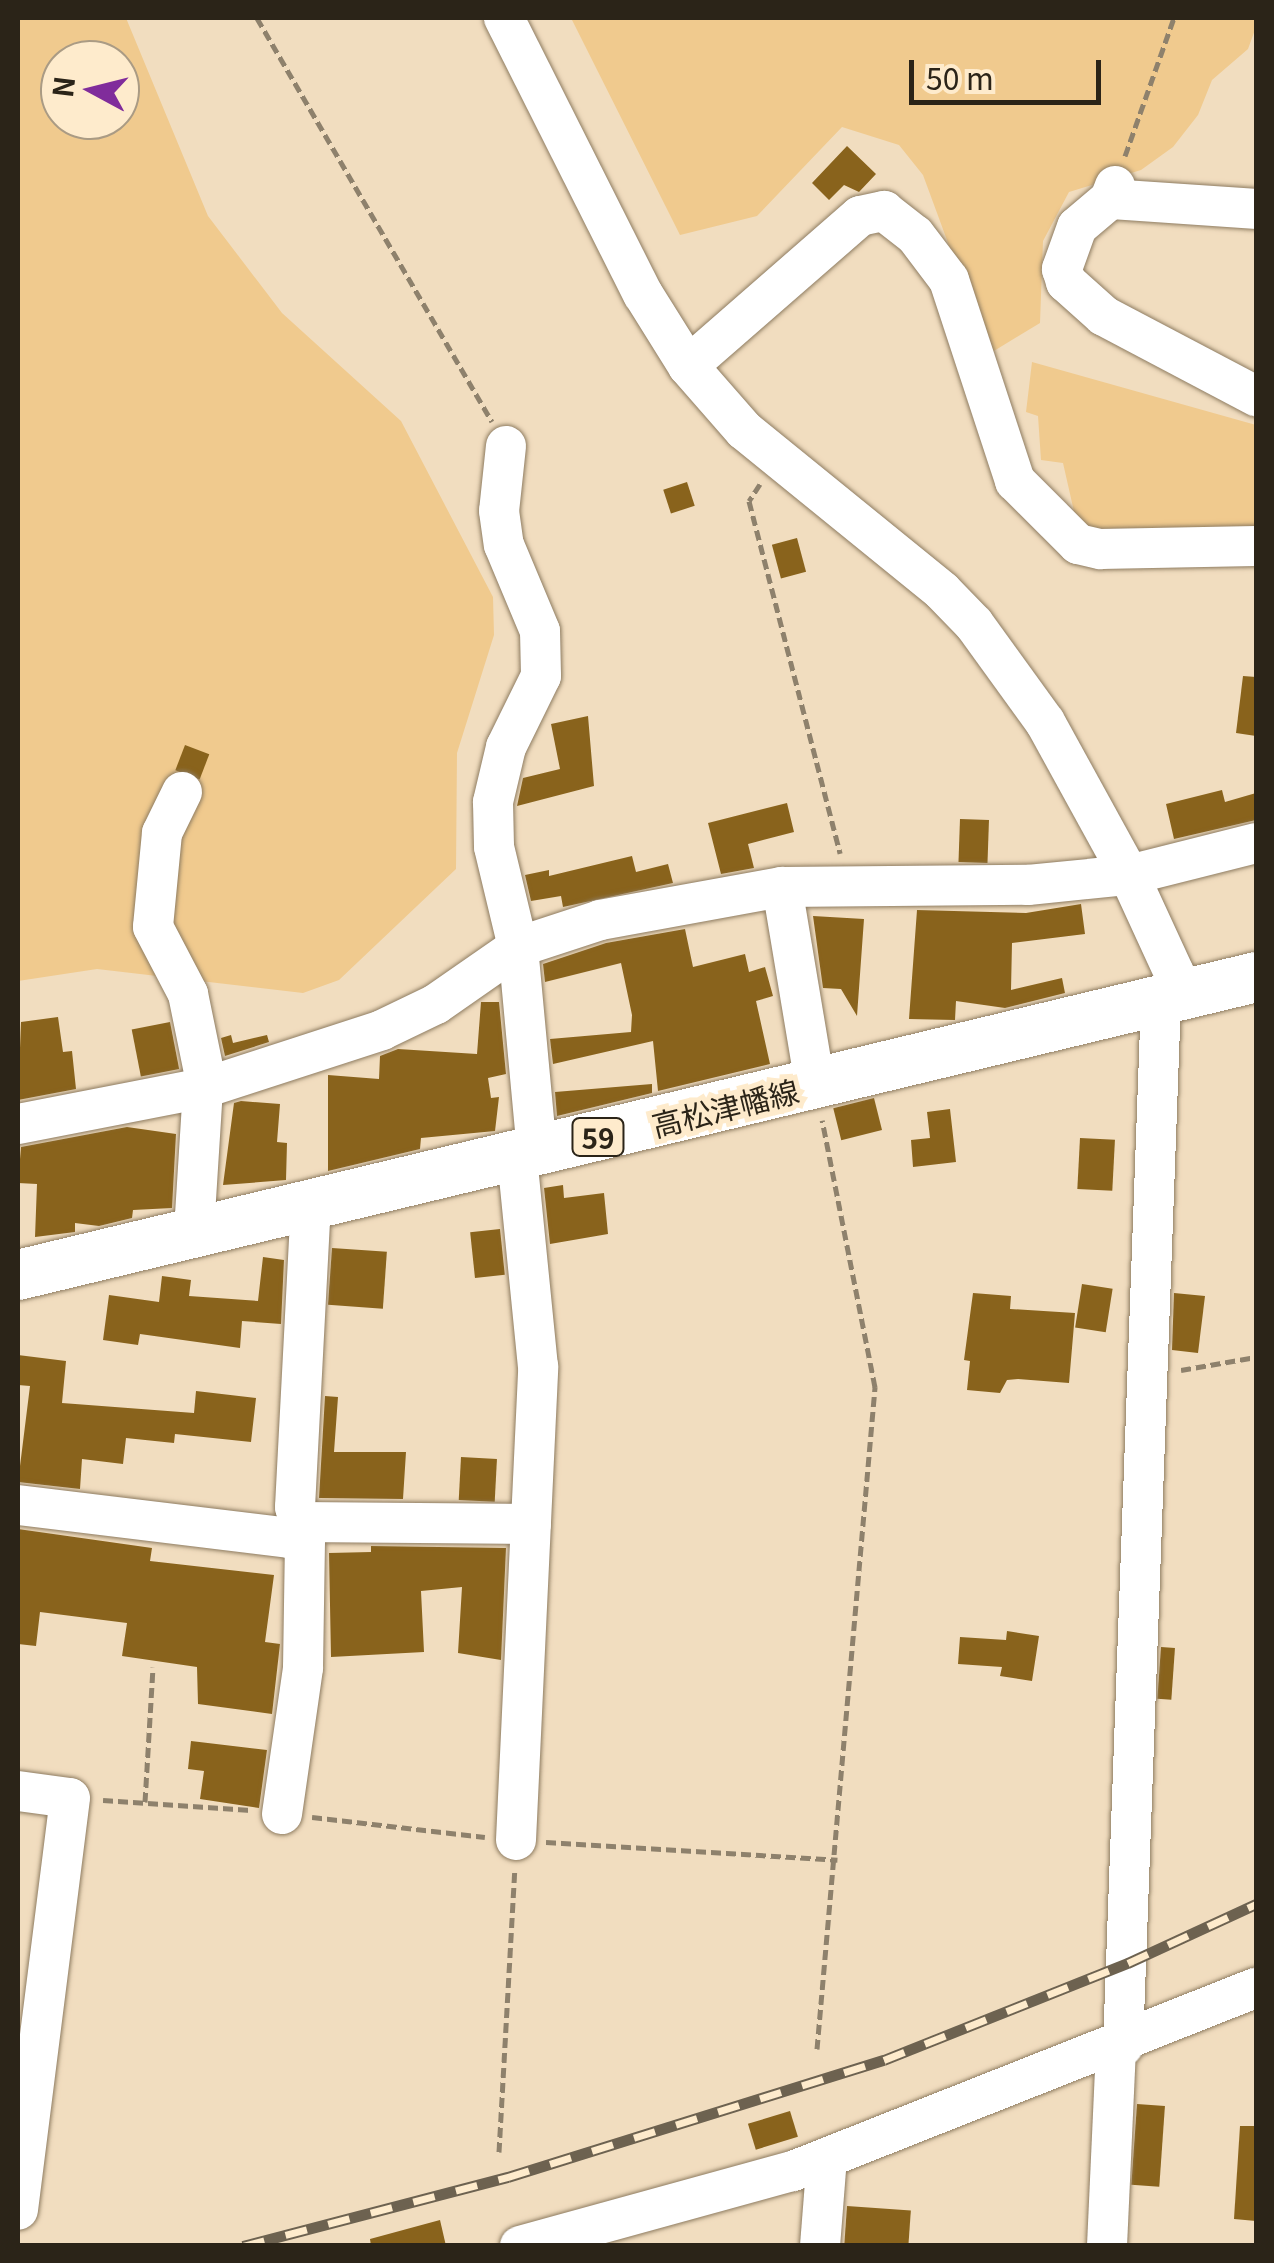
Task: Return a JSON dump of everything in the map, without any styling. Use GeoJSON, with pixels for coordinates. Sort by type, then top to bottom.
{"type":"FeatureCollection","features":[{"type":"Feature","properties":{"kind":"main road","name":"高松津幡線"},"geometry":{"type":"LineString","coordinates":[[18,1275],[1256,978]]}},
{"type":"Feature","properties":{"kind":"street"},"geometry":{"type":"LineString","coordinates":[[504,18],[643,294],[688,366],[777,459],[893,548],[974,624],[1044,722],[1129,875],[1174,973],[1148,1376],[1120,2047],[1107,2246]]}},
{"type":"Feature","properties":{"kind":"street"},"geometry":{"type":"LineString","coordinates":[[1256,209],[1113,193],[1077,227],[1062,269],[1066,282],[1104,316],[1256,396]]}},
{"type":"Feature","properties":{"kind":"street"},"geometry":{"type":"LineString","coordinates":[[688,366],[860,216],[884,211],[915,235],[949,280],[1015,481],[1078,544],[1100,550],[1256,546]]}},
{"type":"Feature","properties":{"kind":"street"},"geometry":{"type":"LineString","coordinates":[[506,446],[499,511],[504,544],[541,646],[541,676],[506,747],[493,802],[494,847],[518,946],[538,1368],[516,1840]]}},
{"type":"Feature","properties":{"kind":"street"},"geometry":{"type":"LineString","coordinates":[[182,792],[162,833],[152,927],[188,994],[204,1088],[194,1233]]}},
{"type":"Feature","properties":{"kind":"street"},"geometry":{"type":"LineString","coordinates":[[18,1124],[204,1088],[382,1030],[436,1004],[518,946],[600,920],[782,887],[1028,885],[1129,875],[1256,842]]}},
{"type":"Feature","properties":{"kind":"street"},"geometry":{"type":"LineString","coordinates":[[782,887],[815,1085]]}},
{"type":"Feature","properties":{"kind":"street"},"geometry":{"type":"LineString","coordinates":[[282,1814],[303,1668],[305,1540],[299,1522],[312,1205]]}},
{"type":"Feature","properties":{"kind":"street"},"geometry":{"type":"LineString","coordinates":[[18,1504],[289,1538],[299,1522]]}},
{"type":"Feature","properties":{"kind":"street"},"geometry":{"type":"LineString","coordinates":[[299,1522],[530,1524]]}},
{"type":"Feature","properties":{"kind":"street"},"geometry":{"type":"LineString","coordinates":[[18,1791],[70,1798],[18,2210]]}},
{"type":"Feature","properties":{"kind":"street"},"geometry":{"type":"LineString","coordinates":[[520,2246],[827,2158],[1120,2047],[1256,1988]]}},
{"type":"Feature","properties":{"kind":"street"},"geometry":{"type":"LineString","coordinates":[[820,2246],[827,2158]]}},
{"type":"Feature","properties":{"kind":"path"},"geometry":{"type":"LineString","coordinates":[[257,18],[506,446]]}},
{"type":"Feature","properties":{"kind":"path"},"geometry":{"type":"LineString","coordinates":[[1113,193],[1174,18]]}},
{"type":"Feature","properties":{"kind":"path"},"geometry":{"type":"LineString","coordinates":[[777,459],[749,502],[849,885]]}},
{"type":"Feature","properties":{"kind":"path"},"geometry":{"type":"LineString","coordinates":[[815,1085],[876,1387],[837,1860],[817,2049]]}},
{"type":"Feature","properties":{"kind":"path"},"geometry":{"type":"LineString","coordinates":[[1148,1376],[1256,1357]]}},
{"type":"Feature","properties":{"kind":"path"},"geometry":{"type":"LineString","coordinates":[[145,1802],[154,1667]]}},
{"type":"Feature","properties":{"kind":"path"},"geometry":{"type":"LineString","coordinates":[[70,1798],[282,1814],[516,1840],[837,1860]]}},
{"type":"Feature","properties":{"kind":"path"},"geometry":{"type":"LineString","coordinates":[[499,2152],[516,1840]]}},
{"type":"Feature","properties":{"kind":"shaded area"},"geometry":{"type":"Polygon","coordinates":[[[18,18],[126,18],[135,40],[40,40],[40,140],[140,140],[140,52],[208,216],[282,313],[401,421],[493,597],[494,635],[457,753],[456,869],[339,980],[303,993],[97,969],[18,981],[18,18]]]}},
{"type":"Feature","properties":{"kind":"shaded area"},"geometry":{"type":"Polygon","coordinates":[[[571,18],[1256,18],[1256,27],[1248,49],[1212,80],[1198,115],[1173,147],[1141,170],[1069,192],[1043,241],[1040,323],[989,354],[923,175],[899,145],[842,127],[757,216],[680,235],[571,18]]]}},
{"type":"Feature","properties":{"kind":"shaded area"},"geometry":{"type":"Polygon","coordinates":[[[1032,362],[1256,425],[1256,527],[1078,529],[1063,463],[1041,460],[1038,416],[1026,412],[1032,362]]]}},
{"type":"Feature","properties":{"kind":"building"},"geometry":{"type":"Polygon","coordinates":[[[847,146],[876,174],[859,192],[844,185],[829,200],[812,183],[847,146]]]}},
{"type":"Feature","properties":{"kind":"building"},"geometry":{"type":"Polygon","coordinates":[[[687,482],[695,506],[671,514],[663,490],[687,482]]]}},
{"type":"Feature","properties":{"kind":"building"},"geometry":{"type":"Polygon","coordinates":[[[797,538],[806,572],[781,579],[772,545],[797,538]]]}},
{"type":"Feature","properties":{"kind":"building"},"geometry":{"type":"Polygon","coordinates":[[[1243,676],[1256,677],[1256,736],[1236,733],[1243,676]]]}},
{"type":"Feature","properties":{"kind":"building"},"geometry":{"type":"Polygon","coordinates":[[[588,716],[594,786],[517,806],[523,778],[560,769],[551,724],[588,716]]]}},
{"type":"Feature","properties":{"kind":"building"},"geometry":{"type":"Polygon","coordinates":[[[185,745],[209,754],[200,780],[175,770],[185,745]]]}},
{"type":"Feature","properties":{"kind":"building"},"geometry":{"type":"Polygon","coordinates":[[[1222,790],[1225,802],[1256,793],[1256,820],[1174,839],[1166,804],[1222,790]]]}},
{"type":"Feature","properties":{"kind":"building"},"geometry":{"type":"Polygon","coordinates":[[[787,803],[794,832],[748,844],[754,868],[721,874],[708,823],[787,803]]]}},
{"type":"Feature","properties":{"kind":"building"},"geometry":{"type":"Polygon","coordinates":[[[960,819],[989,820],[987,863],[958,862],[960,819]]]}},
{"type":"Feature","properties":{"kind":"building"},"geometry":{"type":"Polygon","coordinates":[[[632,856],[636,872],[668,864],[673,883],[563,907],[561,896],[531,901],[525,875],[549,870],[549,876],[632,856]]]}},
{"type":"Feature","properties":{"kind":"building"},"geometry":{"type":"Polygon","coordinates":[[[1081,904],[1085,934],[1012,943],[1011,990],[1062,978],[1065,993],[1005,1008],[956,1001],[955,1020],[909,1019],[917,910],[1026,913],[1081,904]]]}},
{"type":"Feature","properties":{"kind":"building"},"geometry":{"type":"Polygon","coordinates":[[[813,916],[864,919],[857,1016],[841,989],[823,988],[813,916]]]}},
{"type":"Feature","properties":{"kind":"building"},"geometry":{"type":"Polygon","coordinates":[[[685,929],[693,967],[745,954],[749,972],[765,967],[773,996],[756,1001],[770,1064],[658,1091],[653,1041],[553,1064],[550,1039],[631,1032],[632,1015],[621,963],[545,982],[543,964],[606,943],[685,929]]]}},
{"type":"Feature","properties":{"kind":"building"},"geometry":{"type":"Polygon","coordinates":[[[481,1002],[499,1002],[506,1074],[488,1078],[491,1098],[499,1097],[495,1131],[421,1138],[420,1149],[328,1171],[328,1075],[379,1079],[380,1056],[398,1049],[477,1054],[481,1002]]]}},
{"type":"Feature","properties":{"kind":"building"},"geometry":{"type":"Polygon","coordinates":[[[58,1017],[63,1052],[72,1051],[76,1089],[18,1100],[21,1022],[58,1017]]]}},
{"type":"Feature","properties":{"kind":"building"},"geometry":{"type":"Polygon","coordinates":[[[170,1022],[179,1069],[141,1077],[132,1029],[170,1022]]]}},
{"type":"Feature","properties":{"kind":"building"},"geometry":{"type":"Polygon","coordinates":[[[231,1035],[233,1043],[267,1035],[269,1042],[225,1056],[221,1038],[231,1035]]]}},
{"type":"Feature","properties":{"kind":"building"},"geometry":{"type":"Polygon","coordinates":[[[652,1084],[652,1093],[557,1116],[555,1092],[652,1084]]]}},
{"type":"Feature","properties":{"kind":"building"},"geometry":{"type":"Polygon","coordinates":[[[874,1098],[882,1130],[841,1140],[833,1108],[874,1098]]]}},
{"type":"Feature","properties":{"kind":"building"},"geometry":{"type":"Polygon","coordinates":[[[234,1103],[280,1104],[277,1142],[287,1143],[286,1180],[223,1185],[234,1103]]]}},
{"type":"Feature","properties":{"kind":"building"},"geometry":{"type":"Polygon","coordinates":[[[950,1109],[956,1162],[913,1167],[911,1140],[930,1138],[927,1112],[950,1109]]]}},
{"type":"Feature","properties":{"kind":"building"},"geometry":{"type":"Polygon","coordinates":[[[127,1127],[176,1134],[172,1208],[133,1210],[132,1218],[99,1226],[75,1223],[75,1232],[35,1237],[37,1184],[18,1183],[21,1147],[127,1127]]]}},
{"type":"Feature","properties":{"kind":"building"},"geometry":{"type":"Polygon","coordinates":[[[1080,1138],[1115,1140],[1112,1191],[1077,1189],[1080,1138]]]}},
{"type":"Feature","properties":{"kind":"building"},"geometry":{"type":"Polygon","coordinates":[[[563,1185],[564,1198],[604,1193],[608,1234],[550,1244],[544,1188],[563,1185]]]}},
{"type":"Feature","properties":{"kind":"building"},"geometry":{"type":"Polygon","coordinates":[[[500,1229],[505,1275],[475,1278],[470,1232],[500,1229]]]}},
{"type":"Feature","properties":{"kind":"building"},"geometry":{"type":"Polygon","coordinates":[[[332,1248],[387,1252],[383,1309],[328,1305],[332,1248]]]}},
{"type":"Feature","properties":{"kind":"building"},"geometry":{"type":"Polygon","coordinates":[[[263,1257],[284,1260],[281,1324],[242,1321],[240,1348],[140,1334],[138,1345],[103,1340],[109,1295],[159,1302],[162,1276],[191,1280],[189,1296],[258,1301],[263,1257]]]}},
{"type":"Feature","properties":{"kind":"building"},"geometry":{"type":"Polygon","coordinates":[[[1082,1284],[1113,1289],[1106,1332],[1075,1327],[1082,1284]]]}},
{"type":"Feature","properties":{"kind":"building"},"geometry":{"type":"Polygon","coordinates":[[[973,1293],[1011,1296],[1010,1309],[1075,1313],[1069,1383],[1018,1379],[1007,1380],[1000,1393],[967,1390],[970,1361],[964,1360],[973,1293]]]}},
{"type":"Feature","properties":{"kind":"building"},"geometry":{"type":"Polygon","coordinates":[[[1174,1293],[1205,1296],[1198,1353],[1172,1350],[1174,1293]]]}},
{"type":"Feature","properties":{"kind":"building"},"geometry":{"type":"Polygon","coordinates":[[[18,1355],[66,1361],[62,1403],[194,1413],[196,1391],[256,1398],[251,1442],[175,1434],[174,1443],[126,1438],[123,1464],[82,1459],[80,1489],[18,1482],[30,1386],[18,1385],[18,1355]]]}},
{"type":"Feature","properties":{"kind":"building"},"geometry":{"type":"Polygon","coordinates":[[[325,1396],[338,1397],[334,1452],[406,1452],[403,1499],[319,1498],[325,1396]]]}},
{"type":"Feature","properties":{"kind":"building"},"geometry":{"type":"Polygon","coordinates":[[[461,1457],[497,1459],[495,1502],[459,1500],[461,1457]]]}},
{"type":"Feature","properties":{"kind":"building"},"geometry":{"type":"Polygon","coordinates":[[[18,1529],[152,1548],[150,1561],[274,1575],[265,1642],[280,1644],[272,1714],[198,1704],[197,1667],[122,1656],[127,1623],[40,1612],[36,1646],[18,1644],[18,1529]]]}},
{"type":"Feature","properties":{"kind":"building"},"geometry":{"type":"Polygon","coordinates":[[[371,1546],[506,1548],[501,1660],[458,1653],[462,1587],[421,1591],[424,1652],[331,1657],[329,1553],[371,1552],[371,1546]]]}},
{"type":"Feature","properties":{"kind":"building"},"geometry":{"type":"Polygon","coordinates":[[[1007,1631],[1039,1636],[1032,1681],[1000,1676],[1002,1667],[958,1664],[960,1637],[1006,1640],[1007,1631]]]}},
{"type":"Feature","properties":{"kind":"building"},"geometry":{"type":"Polygon","coordinates":[[[1161,1647],[1175,1648],[1171,1700],[1157,1699],[1161,1647]]]}},
{"type":"Feature","properties":{"kind":"building"},"geometry":{"type":"Polygon","coordinates":[[[191,1741],[267,1750],[259,1808],[200,1799],[204,1771],[188,1769],[191,1741]]]}},
{"type":"Feature","properties":{"kind":"building"},"geometry":{"type":"Polygon","coordinates":[[[1137,2104],[1165,2106],[1159,2187],[1131,2185],[1137,2104]]]}},
{"type":"Feature","properties":{"kind":"building"},"geometry":{"type":"Polygon","coordinates":[[[790,2111],[798,2137],[756,2150],[748,2124],[790,2111]]]}},
{"type":"Feature","properties":{"kind":"building"},"geometry":{"type":"Polygon","coordinates":[[[1240,2126],[1256,2126],[1256,2221],[1234,2219],[1240,2126]]]}},
{"type":"Feature","properties":{"kind":"building"},"geometry":{"type":"Polygon","coordinates":[[[847,2206],[911,2210],[908,2246],[844,2246],[847,2206]]]}},
{"type":"Feature","properties":{"kind":"building"},"geometry":{"type":"Polygon","coordinates":[[[440,2220],[446,2246],[371,2246],[370,2239],[440,2220]]]}},
{"type":"Feature","properties":{"kind":"railway"},"geometry":{"type":"LineString","coordinates":[[243,2246],[508,2177],[884,2060],[1128,1963],[1256,1904]]}}]}
